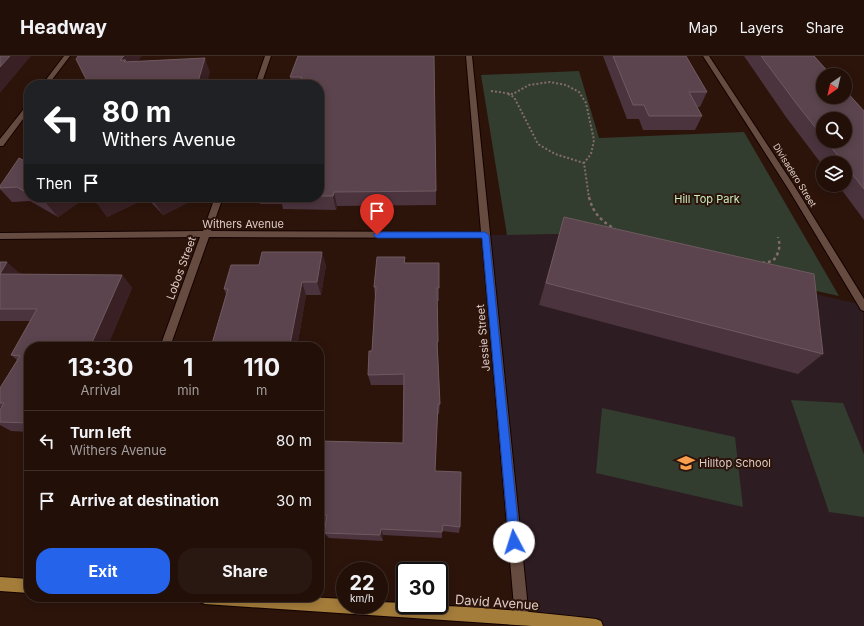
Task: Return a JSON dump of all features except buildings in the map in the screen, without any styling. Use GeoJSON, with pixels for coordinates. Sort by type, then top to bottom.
{"type":"FeatureCollection","features":[{"type":"Feature","properties":{"kind":"main road"},"geometry":{"type":"LineString","coordinates":[[0,584],[24,586]]}},
{"type":"Feature","properties":{"kind":"main road","name":"David Avenue"},"geometry":{"type":"LineString","coordinates":[[280,602],[522,618],[596,626]]}},
{"type":"Feature","properties":{"kind":"street"},"geometry":{"type":"LineString","coordinates":[[49,80],[67,56]]}},
{"type":"Feature","properties":{"kind":"street"},"geometry":{"type":"LineString","coordinates":[[260,80],[268,56]]}},
{"type":"Feature","properties":{"kind":"street","name":"Jessie Street"},"geometry":{"type":"LineString","coordinates":[[469,56],[522,618]]}},
{"type":"Feature","properties":{"kind":"street","name":"Divisadero Street"},"geometry":{"type":"LineString","coordinates":[[706,56],[792,189],[864,307]]}},
{"type":"Feature","properties":{"kind":"street"},"geometry":{"type":"LineString","coordinates":[[0,144],[24,113]]}},
{"type":"Feature","properties":{"kind":"street","name":"Lobos Street"},"geometry":{"type":"LineString","coordinates":[[167,342],[217,202]]}},
{"type":"Feature","properties":{"kind":"street","name":"Withers Avenue"},"geometry":{"type":"LineString","coordinates":[[0,236],[206,234],[485,235]]}},
{"type":"Feature","properties":{"kind":"path"},"geometry":{"type":"LineString","coordinates":[[497,91],[516,93],[529,85],[539,82],[559,84],[578,91],[583,98],[595,142],[594,150],[590,158],[584,164]]}},
{"type":"Feature","properties":{"kind":"path"},"geometry":{"type":"LineString","coordinates":[[506,93],[514,97],[538,144],[555,154],[584,164]]}},
{"type":"Feature","properties":{"kind":"path"},"geometry":{"type":"LineString","coordinates":[[584,164],[586,185],[593,210],[600,220],[616,230]]}},
{"type":"Feature","properties":{"kind":"path"},"geometry":{"type":"LineString","coordinates":[[758,264],[772,261],[778,253],[781,244],[778,237]]}},
{"type":"Feature","properties":{"kind":"shaded area","name":"Hilltop School"},"geometry":{"type":"Polygon","coordinates":[[[557,234],[863,305],[864,626],[596,626],[522,618],[485,235],[557,234]]]}},
{"type":"Feature","properties":{"kind":"green space","name":"Hill Top Park"},"geometry":{"type":"Polygon","coordinates":[[[579,71],[599,138],[744,132],[839,296],[557,234],[507,235],[481,75],[579,71]]]}},
{"type":"Feature","properties":{"kind":"green space"},"geometry":{"type":"Polygon","coordinates":[[[791,400],[843,403],[864,454],[864,517],[829,512],[791,400]]]}},
{"type":"Feature","properties":{"kind":"green space"},"geometry":{"type":"Polygon","coordinates":[[[602,408],[735,437],[743,507],[596,473],[602,408]]]}},
{"type":"Feature","properties":{"kind":"place","name":"Hilltop School"},"geometry":{"type":"Point","coordinates":[686,463]}},
{"type":"Feature","properties":{"kind":"route"},"geometry":{"type":"LineString","coordinates":[[377,235],[485,235],[514,542]]}}]}
